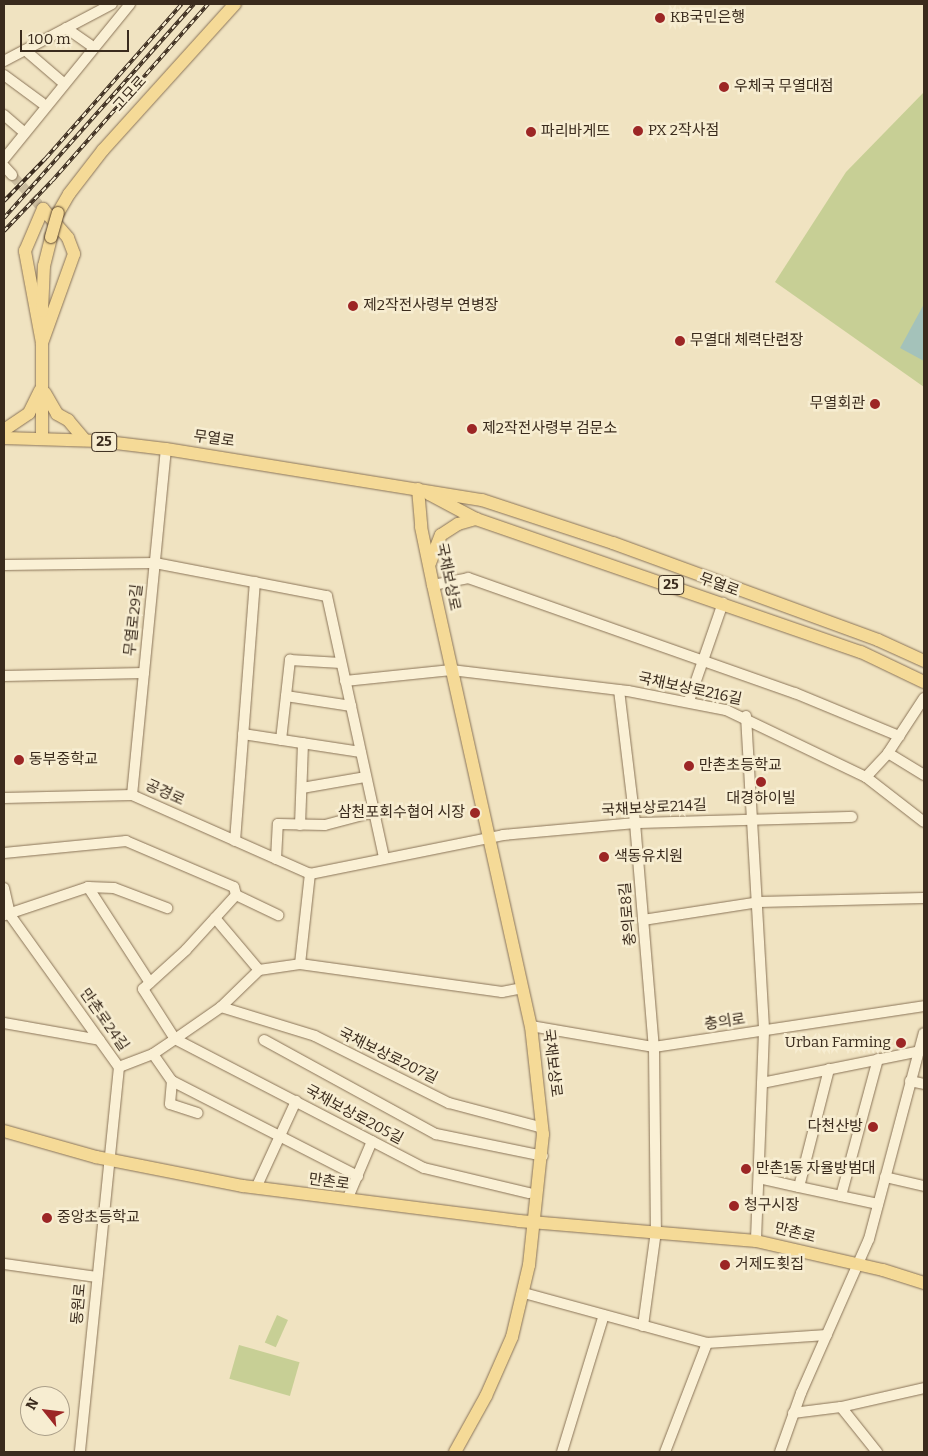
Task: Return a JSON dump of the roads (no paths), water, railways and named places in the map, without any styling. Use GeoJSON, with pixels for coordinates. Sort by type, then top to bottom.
{"type":"FeatureCollection","features":[{"type":"Feature","properties":{"kind":"main road","name":"고모로"},"geometry":{"type":"LineString","coordinates":[[42,343],[44,266],[50,237],[58,213],[69,194],[103,150],[235,4]]}},
{"type":"Feature","properties":{"kind":"main road"},"geometry":{"type":"LineString","coordinates":[[42,343],[74,254],[68,238],[42,208],[25,251],[42,343],[42,439]]}},
{"type":"Feature","properties":{"kind":"main road"},"geometry":{"type":"LineString","coordinates":[[4,430],[29,413],[42,383]]}},
{"type":"Feature","properties":{"kind":"main road"},"geometry":{"type":"LineString","coordinates":[[42,383],[47,402],[85,440]]}},
{"type":"Feature","properties":{"kind":"main road","name":"무열로"},"geometry":{"type":"LineString","coordinates":[[4,438],[85,440],[166,448],[482,500],[613,543],[878,640],[924,661]]}},
{"type":"Feature","properties":{"kind":"main road","name":"무열로"},"geometry":{"type":"LineString","coordinates":[[418,489],[476,519],[861,652],[924,682]]}},
{"type":"Feature","properties":{"kind":"main road","name":"국채보상로"},"geometry":{"type":"LineString","coordinates":[[418,489],[433,585],[531,1026],[543,1128],[543,1156],[536,1220],[524,1293],[512,1337],[486,1396],[455,1452]]}},
{"type":"Feature","properties":{"kind":"main road"},"geometry":{"type":"LineString","coordinates":[[429,565],[441,535],[458,524],[476,519]]}},
{"type":"Feature","properties":{"kind":"main road","name":"만촌로"},"geometry":{"type":"LineString","coordinates":[[4,1131],[108,1159],[256,1188],[519,1221],[536,1220],[756,1241],[924,1283]]}},
{"type":"Feature","properties":{"kind":"street"},"geometry":{"type":"LineString","coordinates":[[4,61],[112,4]]}},
{"type":"Feature","properties":{"kind":"street"},"geometry":{"type":"LineString","coordinates":[[4,159],[130,4]]}},
{"type":"Feature","properties":{"kind":"street"},"geometry":{"type":"LineString","coordinates":[[66,28],[90,46]]}},
{"type":"Feature","properties":{"kind":"street"},"geometry":{"type":"LineString","coordinates":[[25,50],[61,81]]}},
{"type":"Feature","properties":{"kind":"street"},"geometry":{"type":"LineString","coordinates":[[4,75],[42,104]]}},
{"type":"Feature","properties":{"kind":"street"},"geometry":{"type":"LineString","coordinates":[[4,115],[21,130]]}},
{"type":"Feature","properties":{"kind":"street"},"geometry":{"type":"LineString","coordinates":[[4,166],[12,175]]}},
{"type":"Feature","properties":{"kind":"street","name":"무열로29길"},"geometry":{"type":"LineString","coordinates":[[132,795],[166,448]]}},
{"type":"Feature","properties":{"kind":"street"},"geometry":{"type":"LineString","coordinates":[[4,565],[155,563],[327,596],[384,858]]}},
{"type":"Feature","properties":{"kind":"street"},"geometry":{"type":"LineString","coordinates":[[433,585],[468,578],[704,660],[899,736]]}},
{"type":"Feature","properties":{"kind":"street"},"geometry":{"type":"LineString","coordinates":[[235,841],[255,582]]}},
{"type":"Feature","properties":{"kind":"street"},"geometry":{"type":"LineString","coordinates":[[689,701],[723,603]]}},
{"type":"Feature","properties":{"kind":"street"},"geometry":{"type":"LineString","coordinates":[[281,740],[290,660],[341,663]]}},
{"type":"Feature","properties":{"kind":"street"},"geometry":{"type":"LineString","coordinates":[[345,681],[452,670]]}},
{"type":"Feature","properties":{"kind":"street","name":"국채보상로216길"},"geometry":{"type":"LineString","coordinates":[[452,670],[619,690],[689,701],[746,716],[866,777],[924,822]]}},
{"type":"Feature","properties":{"kind":"street"},"geometry":{"type":"LineString","coordinates":[[4,676],[144,674]]}},
{"type":"Feature","properties":{"kind":"street","name":"충의로8길"},"geometry":{"type":"LineString","coordinates":[[619,690],[635,823],[654,1047],[656,1231]]}},
{"type":"Feature","properties":{"kind":"street"},"geometry":{"type":"LineString","coordinates":[[286,696],[351,706]]}},
{"type":"Feature","properties":{"kind":"street"},"geometry":{"type":"LineString","coordinates":[[866,777],[888,752],[924,698]]}},
{"type":"Feature","properties":{"kind":"street"},"geometry":{"type":"LineString","coordinates":[[746,716],[754,819],[764,1031],[756,1241]]}},
{"type":"Feature","properties":{"kind":"street"},"geometry":{"type":"LineString","coordinates":[[243,734],[361,752]]}},
{"type":"Feature","properties":{"kind":"street"},"geometry":{"type":"LineString","coordinates":[[300,825],[303,743]]}},
{"type":"Feature","properties":{"kind":"street"},"geometry":{"type":"LineString","coordinates":[[888,752],[924,774]]}},
{"type":"Feature","properties":{"kind":"street"},"geometry":{"type":"LineString","coordinates":[[302,788],[366,777]]}},
{"type":"Feature","properties":{"kind":"street","name":"공경로"},"geometry":{"type":"LineString","coordinates":[[4,798],[132,795],[310,874]]}},
{"type":"Feature","properties":{"kind":"street"},"geometry":{"type":"LineString","coordinates":[[276,859],[278,824],[325,825],[374,812]]}},
{"type":"Feature","properties":{"kind":"street","name":"국채보상로214길"},"geometry":{"type":"LineString","coordinates":[[488,837],[635,823],[852,817]]}},
{"type":"Feature","properties":{"kind":"street"},"geometry":{"type":"LineString","coordinates":[[300,964],[310,874],[488,837]]}},
{"type":"Feature","properties":{"kind":"street"},"geometry":{"type":"LineString","coordinates":[[4,853],[126,841],[234,886],[236,894],[278,915]]}},
{"type":"Feature","properties":{"kind":"street"},"geometry":{"type":"LineString","coordinates":[[88,887],[150,983]]}},
{"type":"Feature","properties":{"kind":"street"},"geometry":{"type":"LineString","coordinates":[[7,915],[88,887],[114,888],[167,908]]}},
{"type":"Feature","properties":{"kind":"street","name":"만촌로24길"},"geometry":{"type":"LineString","coordinates":[[4,888],[7,915],[119,1067],[108,1159]]}},
{"type":"Feature","properties":{"kind":"street"},"geometry":{"type":"LineString","coordinates":[[175,1038],[143,989],[215,918],[236,894]]}},
{"type":"Feature","properties":{"kind":"street"},"geometry":{"type":"LineString","coordinates":[[643,920],[758,902],[924,898]]}},
{"type":"Feature","properties":{"kind":"street"},"geometry":{"type":"LineString","coordinates":[[215,918],[259,970]]}},
{"type":"Feature","properties":{"kind":"street"},"geometry":{"type":"LineString","coordinates":[[119,1067],[153,1054],[221,1007],[259,970],[300,964],[502,992],[523,988]]}},
{"type":"Feature","properties":{"kind":"street","name":"충의로"},"geometry":{"type":"LineString","coordinates":[[531,1026],[654,1047],[924,1006]]}},
{"type":"Feature","properties":{"kind":"street","name":"국채보상로207길"},"geometry":{"type":"LineString","coordinates":[[221,1007],[315,1036],[449,1103],[543,1128]]}},
{"type":"Feature","properties":{"kind":"street"},"geometry":{"type":"LineString","coordinates":[[4,1023],[100,1040]]}},
{"type":"Feature","properties":{"kind":"street"},"geometry":{"type":"LineString","coordinates":[[780,1452],[827,1335],[859,1266],[878,1204],[924,1033]]}},
{"type":"Feature","properties":{"kind":"street","name":"국채보상로205길"},"geometry":{"type":"LineString","coordinates":[[175,1038],[424,1168],[529,1193]]}},
{"type":"Feature","properties":{"kind":"street"},"geometry":{"type":"LineString","coordinates":[[264,1040],[436,1134],[543,1156]]}},
{"type":"Feature","properties":{"kind":"street"},"geometry":{"type":"LineString","coordinates":[[762,1084],[920,1052]]}},
{"type":"Feature","properties":{"kind":"street"},"geometry":{"type":"LineString","coordinates":[[153,1054],[172,1081],[358,1176]]}},
{"type":"Feature","properties":{"kind":"street"},"geometry":{"type":"LineString","coordinates":[[841,1196],[878,1059]]}},
{"type":"Feature","properties":{"kind":"street"},"geometry":{"type":"LineString","coordinates":[[799,1187],[829,1069]]}},
{"type":"Feature","properties":{"kind":"street"},"geometry":{"type":"LineString","coordinates":[[172,1081],[170,1104],[198,1113]]}},
{"type":"Feature","properties":{"kind":"street"},"geometry":{"type":"LineString","coordinates":[[910,1081],[924,1084]]}},
{"type":"Feature","properties":{"kind":"street"},"geometry":{"type":"LineString","coordinates":[[256,1188],[296,1101]]}},
{"type":"Feature","properties":{"kind":"street"},"geometry":{"type":"LineString","coordinates":[[347,1200],[372,1141]]}},
{"type":"Feature","properties":{"kind":"street","name":"동원로"},"geometry":{"type":"LineString","coordinates":[[80,1452],[108,1159]]}},
{"type":"Feature","properties":{"kind":"street"},"geometry":{"type":"LineString","coordinates":[[885,1177],[924,1186]]}},
{"type":"Feature","properties":{"kind":"street"},"geometry":{"type":"LineString","coordinates":[[759,1178],[878,1204]]}},
{"type":"Feature","properties":{"kind":"street"},"geometry":{"type":"LineString","coordinates":[[642,1326],[656,1231]]}},
{"type":"Feature","properties":{"kind":"street"},"geometry":{"type":"LineString","coordinates":[[4,1264],[97,1277]]}},
{"type":"Feature","properties":{"kind":"street"},"geometry":{"type":"LineString","coordinates":[[524,1293],[707,1343],[827,1335]]}},
{"type":"Feature","properties":{"kind":"street"},"geometry":{"type":"LineString","coordinates":[[562,1452],[604,1315]]}},
{"type":"Feature","properties":{"kind":"street"},"geometry":{"type":"LineString","coordinates":[[665,1452],[707,1343]]}},
{"type":"Feature","properties":{"kind":"street"},"geometry":{"type":"LineString","coordinates":[[794,1414],[841,1407],[924,1388]]}},
{"type":"Feature","properties":{"kind":"street"},"geometry":{"type":"LineString","coordinates":[[841,1407],[877,1452]]}},
{"type":"Feature","properties":{"kind":"water"},"geometry":{"type":"Polygon","coordinates":[[[924,304],[924,361],[900,348],[924,304]]]}},
{"type":"Feature","properties":{"kind":"tunnel"},"geometry":{"type":"LineString","coordinates":[[12,175],[40,206]]}},
{"type":"Feature","properties":{"kind":"railway"},"geometry":{"type":"LineString","coordinates":[[4,201],[46,158],[182,4]]}},
{"type":"Feature","properties":{"kind":"railway"},"geometry":{"type":"LineString","coordinates":[[4,218],[194,4]]}},
{"type":"Feature","properties":{"kind":"railway"},"geometry":{"type":"LineString","coordinates":[[4,231],[52,181],[208,4]]}},
{"type":"Feature","properties":{"kind":"place","name":"KB국민은행"},"geometry":{"type":"Point","coordinates":[660,18]}},
{"type":"Feature","properties":{"kind":"place","name":"우체국 무열대점"},"geometry":{"type":"Point","coordinates":[724,87]}},
{"type":"Feature","properties":{"kind":"place","name":"PX 2작사점"},"geometry":{"type":"Point","coordinates":[638,131]}},
{"type":"Feature","properties":{"kind":"place","name":"파리바게뜨"},"geometry":{"type":"Point","coordinates":[531,132]}},
{"type":"Feature","properties":{"kind":"place","name":"제2작전사령부 연병장"},"geometry":{"type":"Point","coordinates":[353,306]}},
{"type":"Feature","properties":{"kind":"place","name":"무열대 체력단련장"},"geometry":{"type":"Point","coordinates":[680,341]}},
{"type":"Feature","properties":{"kind":"place","name":"무열회관"},"geometry":{"type":"Point","coordinates":[875,404]}},
{"type":"Feature","properties":{"kind":"place","name":"제2작전사령부 검문소"},"geometry":{"type":"Point","coordinates":[472,429]}},
{"type":"Feature","properties":{"kind":"place","name":"동부중학교"},"geometry":{"type":"Point","coordinates":[19,760]}},
{"type":"Feature","properties":{"kind":"place","name":"만촌초등학교"},"geometry":{"type":"Point","coordinates":[689,766]}},
{"type":"Feature","properties":{"kind":"place","name":"대경하이빌"},"geometry":{"type":"Point","coordinates":[761,782]}},
{"type":"Feature","properties":{"kind":"place","name":"삼천포회수협어 시장"},"geometry":{"type":"Point","coordinates":[475,813]}},
{"type":"Feature","properties":{"kind":"place","name":"색동유치원"},"geometry":{"type":"Point","coordinates":[604,857]}},
{"type":"Feature","properties":{"kind":"place","name":"Urban Farming"},"geometry":{"type":"Point","coordinates":[901,1043]}},
{"type":"Feature","properties":{"kind":"place","name":"다천산방"},"geometry":{"type":"Point","coordinates":[873,1127]}},
{"type":"Feature","properties":{"kind":"place","name":"만촌1동 자율방범대"},"geometry":{"type":"Point","coordinates":[746,1169]}},
{"type":"Feature","properties":{"kind":"place","name":"청구시장"},"geometry":{"type":"Point","coordinates":[734,1206]}},
{"type":"Feature","properties":{"kind":"place","name":"중앙초등학교"},"geometry":{"type":"Point","coordinates":[47,1218]}},
{"type":"Feature","properties":{"kind":"place","name":"거제도횟집"},"geometry":{"type":"Point","coordinates":[725,1265]}}]}
